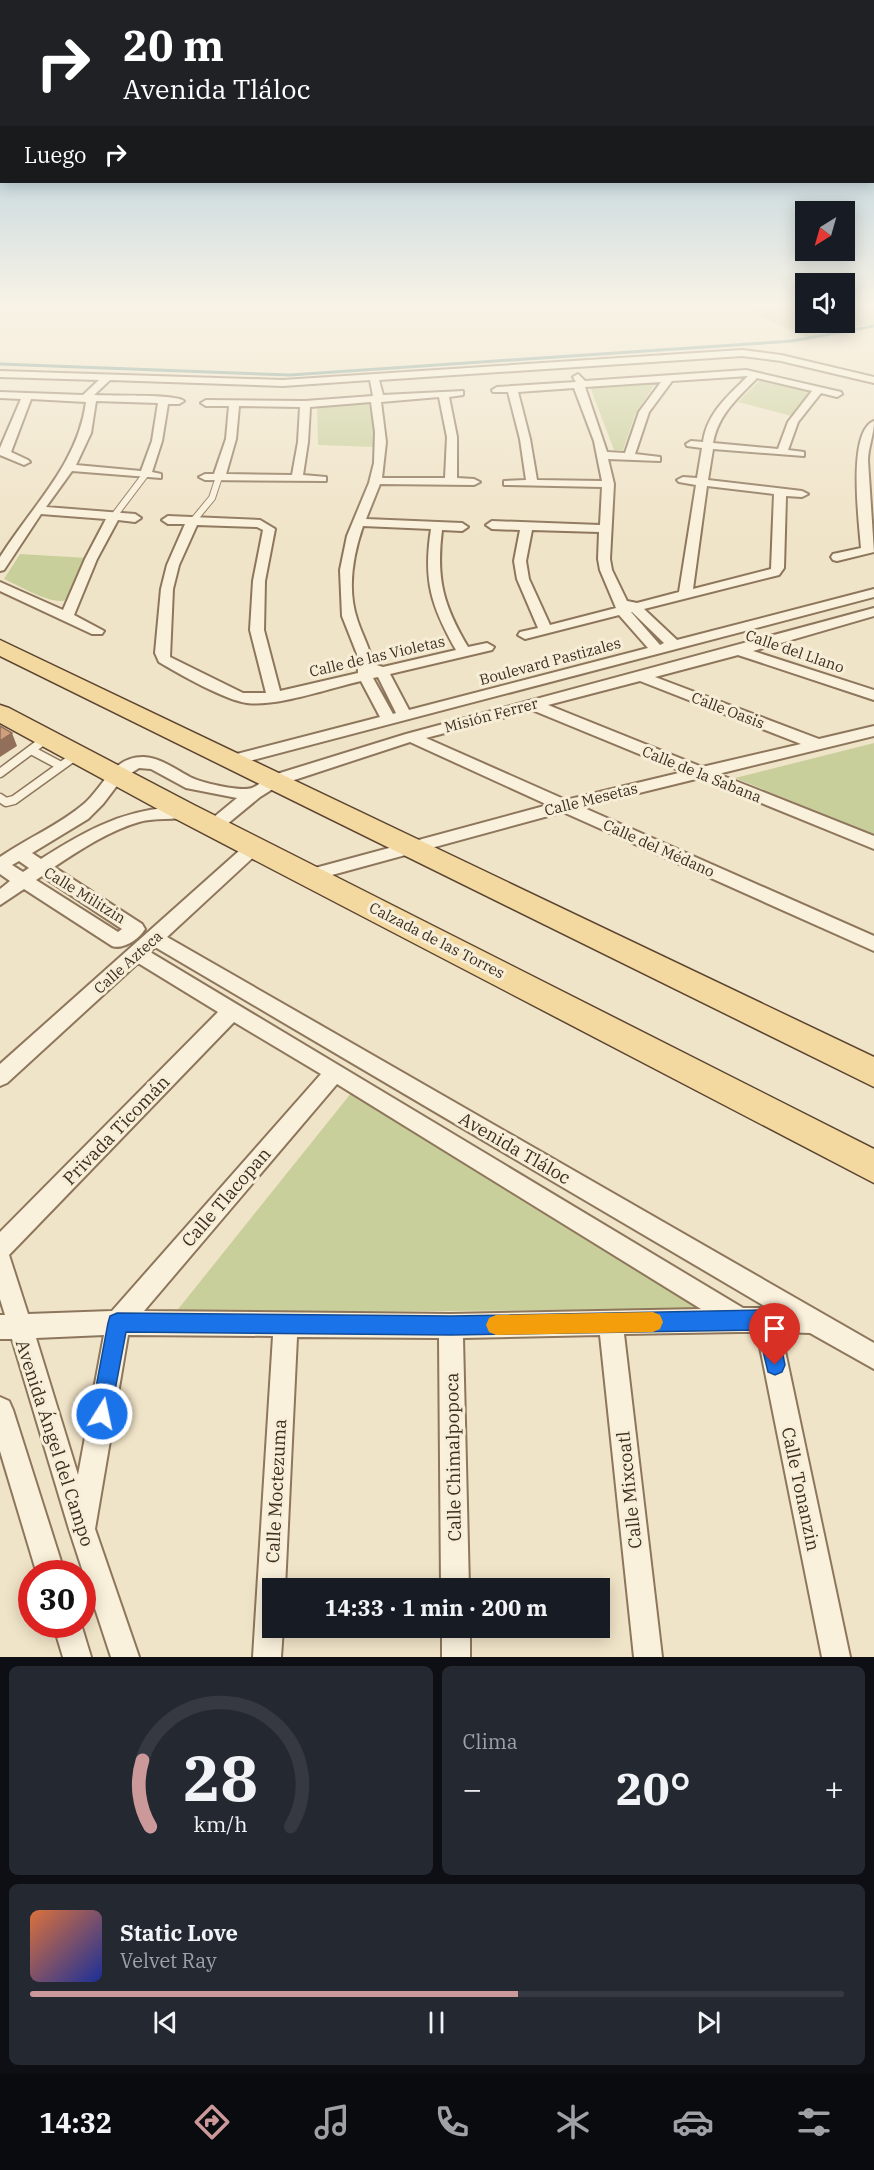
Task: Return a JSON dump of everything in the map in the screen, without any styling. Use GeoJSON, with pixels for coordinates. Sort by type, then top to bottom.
{"type":"FeatureCollection","features":[{"type":"Feature","properties":{"kind":"main road"},"geometry":{"type":"LineString","coordinates":[[0,647],[234,760],[264,787],[410,849],[874,1073]]}},
{"type":"Feature","properties":{"kind":"main road","name":"Calzada de las Torres"},"geometry":{"type":"LineString","coordinates":[[0,713],[39,744],[69,760],[116,773],[185,812],[255,846],[874,1167]]}},
{"type":"Feature","properties":{"kind":"street"},"geometry":{"type":"LineString","coordinates":[[0,567],[38,510],[71,468],[88,430],[92,399],[106,379]]}},
{"type":"Feature","properties":{"kind":"street"},"geometry":{"type":"LineString","coordinates":[[92,399],[120,379]]}},
{"type":"Feature","properties":{"kind":"street"},"geometry":{"type":"LineString","coordinates":[[162,379],[274,383],[343,379]]}},
{"type":"Feature","properties":{"kind":"street"},"geometry":{"type":"LineString","coordinates":[[368,379],[375,400],[381,438],[376,481],[358,522],[346,569],[348,613],[367,671],[388,721]]}},
{"type":"Feature","properties":{"kind":"street"},"geometry":{"type":"LineString","coordinates":[[572,379],[578,386]]}},
{"type":"Feature","properties":{"kind":"street"},"geometry":{"type":"LineString","coordinates":[[576,379],[603,455],[608,484],[604,559],[606,570],[626,606],[657,650]]}},
{"type":"Feature","properties":{"kind":"street"},"geometry":{"type":"LineString","coordinates":[[497,390],[654,379]]}},
{"type":"Feature","properties":{"kind":"street"},"geometry":{"type":"LineString","coordinates":[[629,457],[644,412],[668,379]]}},
{"type":"Feature","properties":{"kind":"street"},"geometry":{"type":"LineString","coordinates":[[685,596],[710,430],[721,409],[751,379]]}},
{"type":"Feature","properties":{"kind":"street"},"geometry":{"type":"LineString","coordinates":[[778,379],[837,394]]}},
{"type":"Feature","properties":{"kind":"street"},"geometry":{"type":"LineString","coordinates":[[512,389],[525,439],[532,483]]}},
{"type":"Feature","properties":{"kind":"street"},"geometry":{"type":"LineString","coordinates":[[782,452],[793,422],[819,389]]}},
{"type":"Feature","properties":{"kind":"street"},"geometry":{"type":"LineString","coordinates":[[206,403],[305,404],[459,393]]}},
{"type":"Feature","properties":{"kind":"street"},"geometry":{"type":"LineString","coordinates":[[443,394],[452,437],[451,482]]}},
{"type":"Feature","properties":{"kind":"street"},"geometry":{"type":"LineString","coordinates":[[0,395],[179,400]]}},
{"type":"Feature","properties":{"kind":"street"},"geometry":{"type":"LineString","coordinates":[[24,462],[2,452],[27,396]]}},
{"type":"Feature","properties":{"kind":"street"},"geometry":{"type":"LineString","coordinates":[[71,468],[151,475],[164,400]]}},
{"type":"Feature","properties":{"kind":"street"},"geometry":{"type":"LineString","coordinates":[[219,477],[231,439],[234,404]]}},
{"type":"Feature","properties":{"kind":"street"},"geometry":{"type":"LineString","coordinates":[[297,478],[303,442],[305,404]]}},
{"type":"Feature","properties":{"kind":"street"},"geometry":{"type":"LineString","coordinates":[[837,557],[871,549],[863,454],[868,434],[874,424]]}},
{"type":"Feature","properties":{"kind":"street"},"geometry":{"type":"LineString","coordinates":[[691,444],[800,454]]}},
{"type":"Feature","properties":{"kind":"street"},"geometry":{"type":"LineString","coordinates":[[603,455],[656,459]]}},
{"type":"Feature","properties":{"kind":"street"},"geometry":{"type":"LineString","coordinates":[[205,477],[322,479]]}},
{"type":"Feature","properties":{"kind":"street"},"geometry":{"type":"LineString","coordinates":[[683,480],[802,494]]}},
{"type":"Feature","properties":{"kind":"street"},"geometry":{"type":"LineString","coordinates":[[376,481],[474,482]]}},
{"type":"Feature","properties":{"kind":"street"},"geometry":{"type":"LineString","coordinates":[[508,483],[608,484]]}},
{"type":"Feature","properties":{"kind":"street"},"geometry":{"type":"LineString","coordinates":[[525,635],[626,606],[685,596],[776,572],[780,492]]}},
{"type":"Feature","properties":{"kind":"street"},"geometry":{"type":"LineString","coordinates":[[38,510],[135,518]]}},
{"type":"Feature","properties":{"kind":"street"},"geometry":{"type":"LineString","coordinates":[[67,616],[96,549],[114,516]]}},
{"type":"Feature","properties":{"kind":"street"},"geometry":{"type":"LineString","coordinates":[[168,520],[260,524],[269,529],[259,581],[257,630],[274,697]]}},
{"type":"Feature","properties":{"kind":"street","name":"Calle de las Violetas"},"geometry":{"type":"LineString","coordinates":[[193,521],[173,565],[166,589],[162,653],[164,659],[239,697],[249,699],[274,697],[367,671]]}},
{"type":"Feature","properties":{"kind":"street"},"geometry":{"type":"LineString","coordinates":[[358,522],[462,527]]}},
{"type":"Feature","properties":{"kind":"street"},"geometry":{"type":"LineString","coordinates":[[492,525],[607,529]]}},
{"type":"Feature","properties":{"kind":"street"},"geometry":{"type":"LineString","coordinates":[[437,526],[431,576],[440,608],[464,652]]}},
{"type":"Feature","properties":{"kind":"street"},"geometry":{"type":"LineString","coordinates":[[527,526],[520,561],[523,579],[546,630]]}},
{"type":"Feature","properties":{"kind":"street"},"geometry":{"type":"LineString","coordinates":[[0,586],[97,631]]}},
{"type":"Feature","properties":{"kind":"street","name":"Boulevard Pastizales"},"geometry":{"type":"LineString","coordinates":[[234,760],[874,593]]}},
{"type":"Feature","properties":{"kind":"street"},"geometry":{"type":"LineString","coordinates":[[626,606],[675,646]]}},
{"type":"Feature","properties":{"kind":"street","name":"Misión Ferrer"},"geometry":{"type":"LineString","coordinates":[[116,773],[144,763],[161,767],[190,784],[228,792],[264,787],[411,737],[874,612]]}},
{"type":"Feature","properties":{"kind":"street","name":"Calle del Llano"},"geometry":{"type":"LineString","coordinates":[[705,638],[874,695]]}},
{"type":"Feature","properties":{"kind":"street","name":"Calle de las Violetas"},"geometry":{"type":"LineString","coordinates":[[382,672],[487,646]]}},
{"type":"Feature","properties":{"kind":"street"},"geometry":{"type":"LineString","coordinates":[[367,671],[382,672],[405,716]]}},
{"type":"Feature","properties":{"kind":"street","name":"Calle Oasis"},"geometry":{"type":"LineString","coordinates":[[640,676],[816,744]]}},
{"type":"Feature","properties":{"kind":"street","name":"Calle de la Sabana"},"geometry":{"type":"LineString","coordinates":[[531,704],[874,843]]}},
{"type":"Feature","properties":{"kind":"street","name":"Calle Mesetas"},"geometry":{"type":"LineString","coordinates":[[310,875],[563,806],[874,731]]}},
{"type":"Feature","properties":{"kind":"street","name":"Calle del Médano"},"geometry":{"type":"LineString","coordinates":[[411,737],[874,944]]}},
{"type":"Feature","properties":{"kind":"street"},"geometry":{"type":"LineString","coordinates":[[0,866],[18,852],[82,814],[104,792],[116,773]]}},
{"type":"Feature","properties":{"kind":"street"},"geometry":{"type":"LineString","coordinates":[[214,826],[264,787]]}},
{"type":"Feature","properties":{"kind":"street"},"geometry":{"type":"LineString","coordinates":[[0,898],[73,846],[136,817],[185,812]]}},
{"type":"Feature","properties":{"kind":"street","name":"Calle Azteca"},"geometry":{"type":"LineString","coordinates":[[0,1077],[255,846]]}},
{"type":"Feature","properties":{"kind":"street","name":"Calle Militzin"},"geometry":{"type":"LineString","coordinates":[[0,866],[118,941],[136,929],[18,852]]}},
{"type":"Feature","properties":{"kind":"street","name":"Avenida Tláloc"},"geometry":{"type":"LineString","coordinates":[[154,938],[874,1357]]}},
{"type":"Feature","properties":{"kind":"street","name":"Avenida Tláloc"},"geometry":{"type":"LineString","coordinates":[[136,954],[335,1072],[740,1320]]}},
{"type":"Feature","properties":{"kind":"street","name":"Privada Ticomán"},"geometry":{"type":"LineString","coordinates":[[0,1248],[232,1011]]}},
{"type":"Feature","properties":{"kind":"street","name":"Calle Tlacopan"},"geometry":{"type":"LineString","coordinates":[[117,1323],[335,1072]]}},
{"type":"Feature","properties":{"kind":"street","name":"Avenida Ángel del Campo"},"geometry":{"type":"LineString","coordinates":[[0,1262],[9,1327],[82,1529],[125,1657]]}},
{"type":"Feature","properties":{"kind":"street"},"geometry":{"type":"LineString","coordinates":[[9,1327],[117,1323],[451,1326],[740,1320],[813,1321]]}},
{"type":"Feature","properties":{"kind":"street","name":"Calle Tonanzin"},"geometry":{"type":"LineString","coordinates":[[766,1320],[836,1657]]}},
{"type":"Feature","properties":{"kind":"street"},"geometry":{"type":"LineString","coordinates":[[82,1529],[117,1323]]}},
{"type":"Feature","properties":{"kind":"street","name":"Calle Mixcoatl"},"geometry":{"type":"LineString","coordinates":[[611,1323],[648,1657]]}},
{"type":"Feature","properties":{"kind":"street","name":"Calle Moctezuma"},"geometry":{"type":"LineString","coordinates":[[267,1657],[286,1326]]}},
{"type":"Feature","properties":{"kind":"street","name":"Calle Chimalpopoca"},"geometry":{"type":"LineString","coordinates":[[451,1326],[455,1578]]}},
{"type":"Feature","properties":{"kind":"street"},"geometry":{"type":"LineString","coordinates":[[0,1410],[9,1466],[46,1560]]}},
{"type":"Feature","properties":{"kind":"street"},"geometry":{"type":"LineString","coordinates":[[71,1638],[77,1657]]}},
{"type":"Feature","properties":{"kind":"street"},"geometry":{"type":"LineString","coordinates":[[456,1638],[456,1657]]}},
{"type":"Feature","properties":{"kind":"lane"},"geometry":{"type":"LineString","coordinates":[[114,516],[151,475]]}},
{"type":"Feature","properties":{"kind":"lane"},"geometry":{"type":"LineString","coordinates":[[193,521],[212,498],[219,477]]}},
{"type":"Feature","properties":{"kind":"lane"},"geometry":{"type":"LineString","coordinates":[[0,773],[39,744]]}},
{"type":"Feature","properties":{"kind":"lane"},"geometry":{"type":"LineString","coordinates":[[0,798],[6,802],[14,800],[69,760]]}},
{"type":"Feature","properties":{"kind":"green space"},"geometry":{"type":"Polygon","coordinates":[[[761,379],[772,379],[816,390],[792,416],[738,402],[761,379]]]}},
{"type":"Feature","properties":{"kind":"green space"},"geometry":{"type":"Polygon","coordinates":[[[656,382],[635,415],[623,450],[614,450],[590,387],[656,382]]]}},
{"type":"Feature","properties":{"kind":"green space"},"geometry":{"type":"Polygon","coordinates":[[[371,401],[375,425],[374,447],[318,445],[317,406],[371,401]]]}},
{"type":"Feature","properties":{"kind":"green space"},"geometry":{"type":"Polygon","coordinates":[[[20,554],[88,558],[68,599],[55,601],[4,579],[20,554]]]}},
{"type":"Feature","properties":{"kind":"green space"},"geometry":{"type":"Polygon","coordinates":[[[874,743],[874,834],[735,778],[874,743]]]}},
{"type":"Feature","properties":{"kind":"green space"},"geometry":{"type":"Polygon","coordinates":[[[352,1092],[709,1309],[175,1313],[352,1092]]]}},
{"type":"Feature","properties":{"kind":"building"},"geometry":{"type":"Polygon","coordinates":[[[0,726],[12,733],[0,741],[0,726]]]}},
{"type":"Feature","properties":{"kind":"slow traffic"},"geometry":{"type":"LineString","coordinates":[[496,1325],[653,1322]]}},
{"type":"Feature","properties":{"kind":"route"},"geometry":{"type":"LineString","coordinates":[[102,1414],[117,1323],[451,1326],[766,1320],[775,1365]]}}]}
